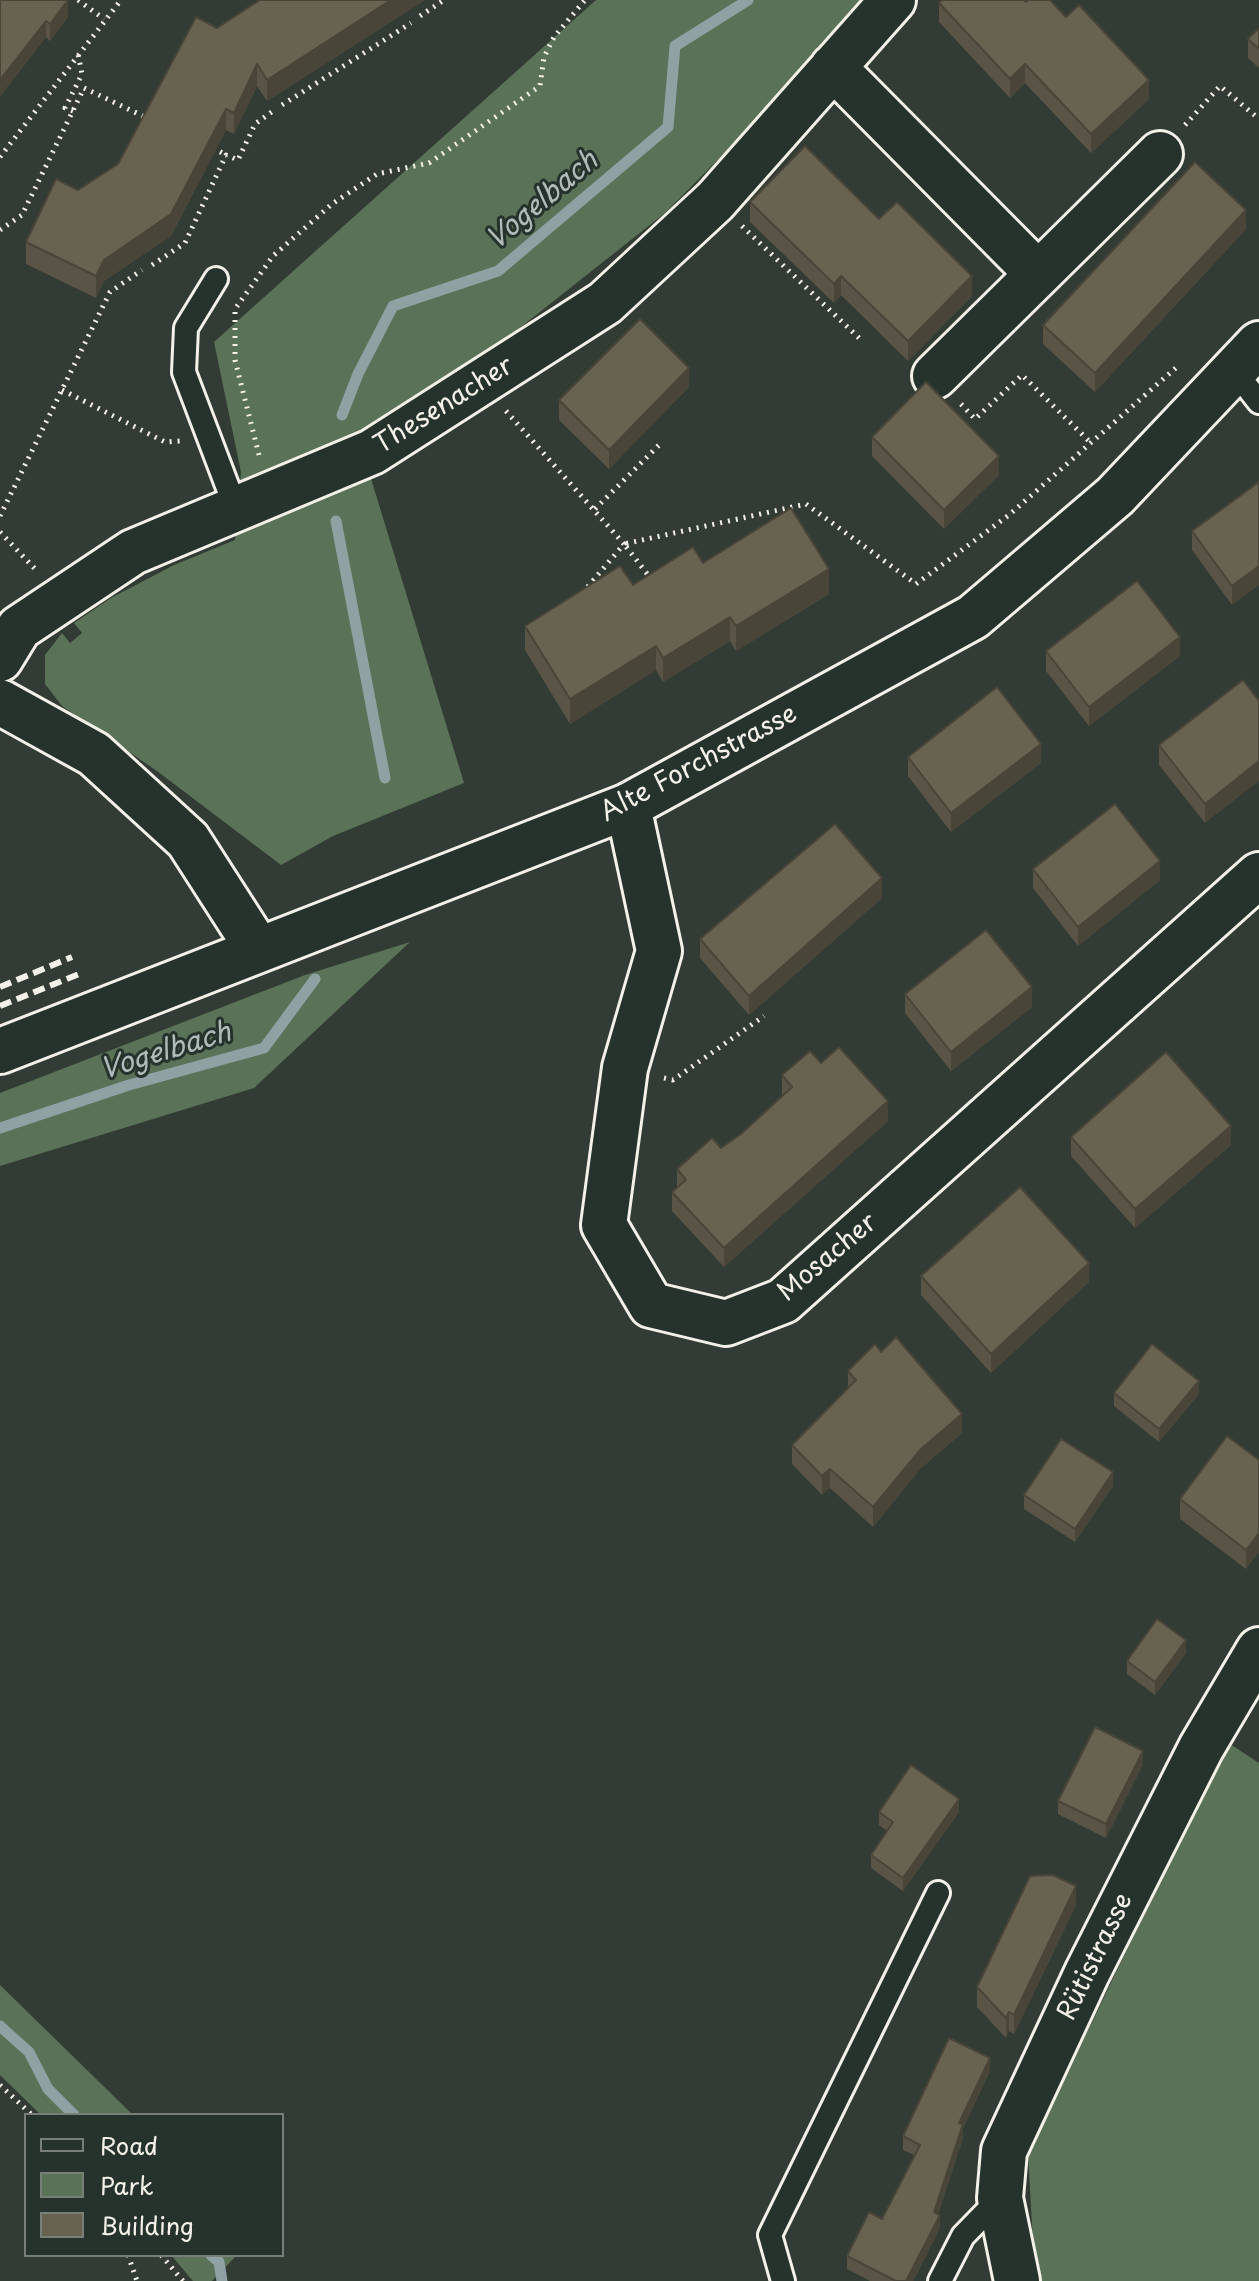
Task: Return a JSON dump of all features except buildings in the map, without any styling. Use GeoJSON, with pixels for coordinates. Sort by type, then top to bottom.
{"type":"FeatureCollection","features":[{"type":"Feature","properties":{"kind":"street","name":"Thesenacher"},"geometry":{"type":"LineString","coordinates":[[0,659],[19,628],[133,552],[372,452],[605,303],[715,201],[893,0]]}},
{"type":"Feature","properties":{"kind":"street"},"geometry":{"type":"LineString","coordinates":[[833,67],[1038,274]]}},
{"type":"Feature","properties":{"kind":"street"},"geometry":{"type":"LineString","coordinates":[[935,376],[1160,154]]}},
{"type":"Feature","properties":{"kind":"street","name":"Alte Forchstrasse"},"geometry":{"type":"LineString","coordinates":[[0,1051],[628,806],[973,617],[1115,496],[1251,372]]}},
{"type":"Feature","properties":{"kind":"street"},"geometry":{"type":"LineString","coordinates":[[0,702],[94,754],[188,840],[258,949]]}},
{"type":"Feature","properties":{"kind":"street","name":"Mosacher"},"geometry":{"type":"LineString","coordinates":[[628,806],[659,951],[625,1068],[604,1225],[651,1305],[726,1323],[783,1301],[1259,875]]}},
{"type":"Feature","properties":{"kind":"street","name":"Rütistrasse"},"geometry":{"type":"LineString","coordinates":[[1017,2281],[1000,2198],[1004,2151],[1068,2014],[1201,1748],[1259,1650]]}},
{"type":"Feature","properties":{"kind":"lane"},"geometry":{"type":"LineString","coordinates":[[216,279],[186,328],[184,372],[236,509]]}},
{"type":"Feature","properties":{"kind":"lane"},"geometry":{"type":"LineString","coordinates":[[783,2281],[770,2235],[938,1893]]}},
{"type":"Feature","properties":{"kind":"lane"},"geometry":{"type":"LineString","coordinates":[[940,2281],[963,2236],[1000,2198]]}},
{"type":"Feature","properties":{"kind":"path"},"geometry":{"type":"LineString","coordinates":[[78,0],[104,19]]}},
{"type":"Feature","properties":{"kind":"path"},"geometry":{"type":"LineString","coordinates":[[0,157],[121,0]]}},
{"type":"Feature","properties":{"kind":"path"},"geometry":{"type":"LineString","coordinates":[[420,16],[444,0]]}},
{"type":"Feature","properties":{"kind":"path"},"geometry":{"type":"LineString","coordinates":[[285,489],[259,455],[235,360],[235,309],[273,256],[332,204],[377,174],[429,163],[540,86],[544,57],[554,37],[585,0]]}},
{"type":"Feature","properties":{"kind":"path"},"geometry":{"type":"LineString","coordinates":[[282,105],[411,23]]}},
{"type":"Feature","properties":{"kind":"path"},"geometry":{"type":"LineString","coordinates":[[352,44],[360,55]]}},
{"type":"Feature","properties":{"kind":"path"},"geometry":{"type":"LineString","coordinates":[[73,111],[65,108],[82,74],[78,53]]}},
{"type":"Feature","properties":{"kind":"path"},"geometry":{"type":"LineString","coordinates":[[1160,154],[1220,86],[1259,119]]}},
{"type":"Feature","properties":{"kind":"path"},"geometry":{"type":"LineString","coordinates":[[0,230],[22,215],[84,88],[155,121]]}},
{"type":"Feature","properties":{"kind":"path"},"geometry":{"type":"LineString","coordinates":[[198,141],[238,160],[255,124],[273,111]]}},
{"type":"Feature","properties":{"kind":"path"},"geometry":{"type":"LineString","coordinates":[[152,265],[185,243],[226,155]]}},
{"type":"Feature","properties":{"kind":"path"},"geometry":{"type":"LineString","coordinates":[[715,201],[859,338]]}},
{"type":"Feature","properties":{"kind":"path"},"geometry":{"type":"LineString","coordinates":[[0,516],[110,292],[142,270]]}},
{"type":"Feature","properties":{"kind":"path"},"geometry":{"type":"LineString","coordinates":[[576,601],[624,544],[806,504],[916,584],[1009,515],[1182,363]]}},
{"type":"Feature","properties":{"kind":"path"},"geometry":{"type":"LineString","coordinates":[[975,419],[1022,375],[1091,443]]}},
{"type":"Feature","properties":{"kind":"path"},"geometry":{"type":"LineString","coordinates":[[481,383],[595,509],[662,591]]}},
{"type":"Feature","properties":{"kind":"path"},"geometry":{"type":"LineString","coordinates":[[62,390],[165,442],[209,438]]}},
{"type":"Feature","properties":{"kind":"path"},"geometry":{"type":"LineString","coordinates":[[595,509],[662,442]]}},
{"type":"Feature","properties":{"kind":"path"},"geometry":{"type":"LineString","coordinates":[[0,532],[62,599]]}},
{"type":"Feature","properties":{"kind":"path"},"geometry":{"type":"LineString","coordinates":[[625,1068],[673,1080],[764,1016]]}},
{"type":"Feature","properties":{"kind":"path"},"geometry":{"type":"LineString","coordinates":[[0,2085],[30,2113]]}},
{"type":"Feature","properties":{"kind":"path"},"geometry":{"type":"LineString","coordinates":[[129,2257],[137,2281]]}},
{"type":"Feature","properties":{"kind":"path"},"geometry":{"type":"LineString","coordinates":[[163,2257],[183,2281]]}},
{"type":"Feature","properties":{"kind":"green space"},"geometry":{"type":"Polygon","coordinates":[[[596,0],[870,0],[817,60],[665,213],[464,372],[358,436],[464,783],[333,836],[281,865],[157,771],[62,706],[45,684],[45,655],[62,633],[70,643],[82,633],[74,623],[111,598],[174,565],[235,540],[241,472],[214,342],[596,0]]]}},
{"type":"Feature","properties":{"kind":"green space"},"geometry":{"type":"Polygon","coordinates":[[[410,942],[254,1088],[0,1166],[0,1093],[305,975],[410,942]]]}},
{"type":"Feature","properties":{"kind":"green space"},"geometry":{"type":"Polygon","coordinates":[[[1227,1742],[1259,1763],[1259,2281],[1041,2281],[1034,2259],[1028,2155],[1227,1742]]]}},
{"type":"Feature","properties":{"kind":"green space"},"geometry":{"type":"Polygon","coordinates":[[[0,1985],[131,2113],[39,2113],[0,2075],[0,1985]]]}},
{"type":"Feature","properties":{"kind":"green space"},"geometry":{"type":"Polygon","coordinates":[[[173,2257],[235,2257],[212,2281],[193,2281],[173,2257]]]}},
{"type":"Feature","properties":{"kind":"waterway","name":"Vogelbach"},"geometry":{"type":"LineString","coordinates":[[342,415],[358,374],[393,306],[498,271],[668,127],[675,46],[748,0]]}},
{"type":"Feature","properties":{"kind":"waterway","name":"Vogelbach"},"geometry":{"type":"LineString","coordinates":[[336,521],[385,778]]}},
{"type":"Feature","properties":{"kind":"waterway","name":"Vogelbach"},"geometry":{"type":"LineString","coordinates":[[0,1128],[129,1085],[264,1048],[315,979]]}},
{"type":"Feature","properties":{"kind":"waterway","name":"Vogelbach"},"geometry":{"type":"LineString","coordinates":[[0,2026],[29,2052],[48,2089],[72,2113]]}},
{"type":"Feature","properties":{"kind":"waterway","name":"Vogelbach"},"geometry":{"type":"LineString","coordinates":[[213,2257],[219,2262],[222,2281]]}},
{"type":"Feature","properties":{"kind":"railway"},"geometry":{"type":"LineString","coordinates":[[0,987],[72,957]]}},
{"type":"Feature","properties":{"kind":"railway"},"geometry":{"type":"LineString","coordinates":[[0,1006],[79,974]]}}]}
